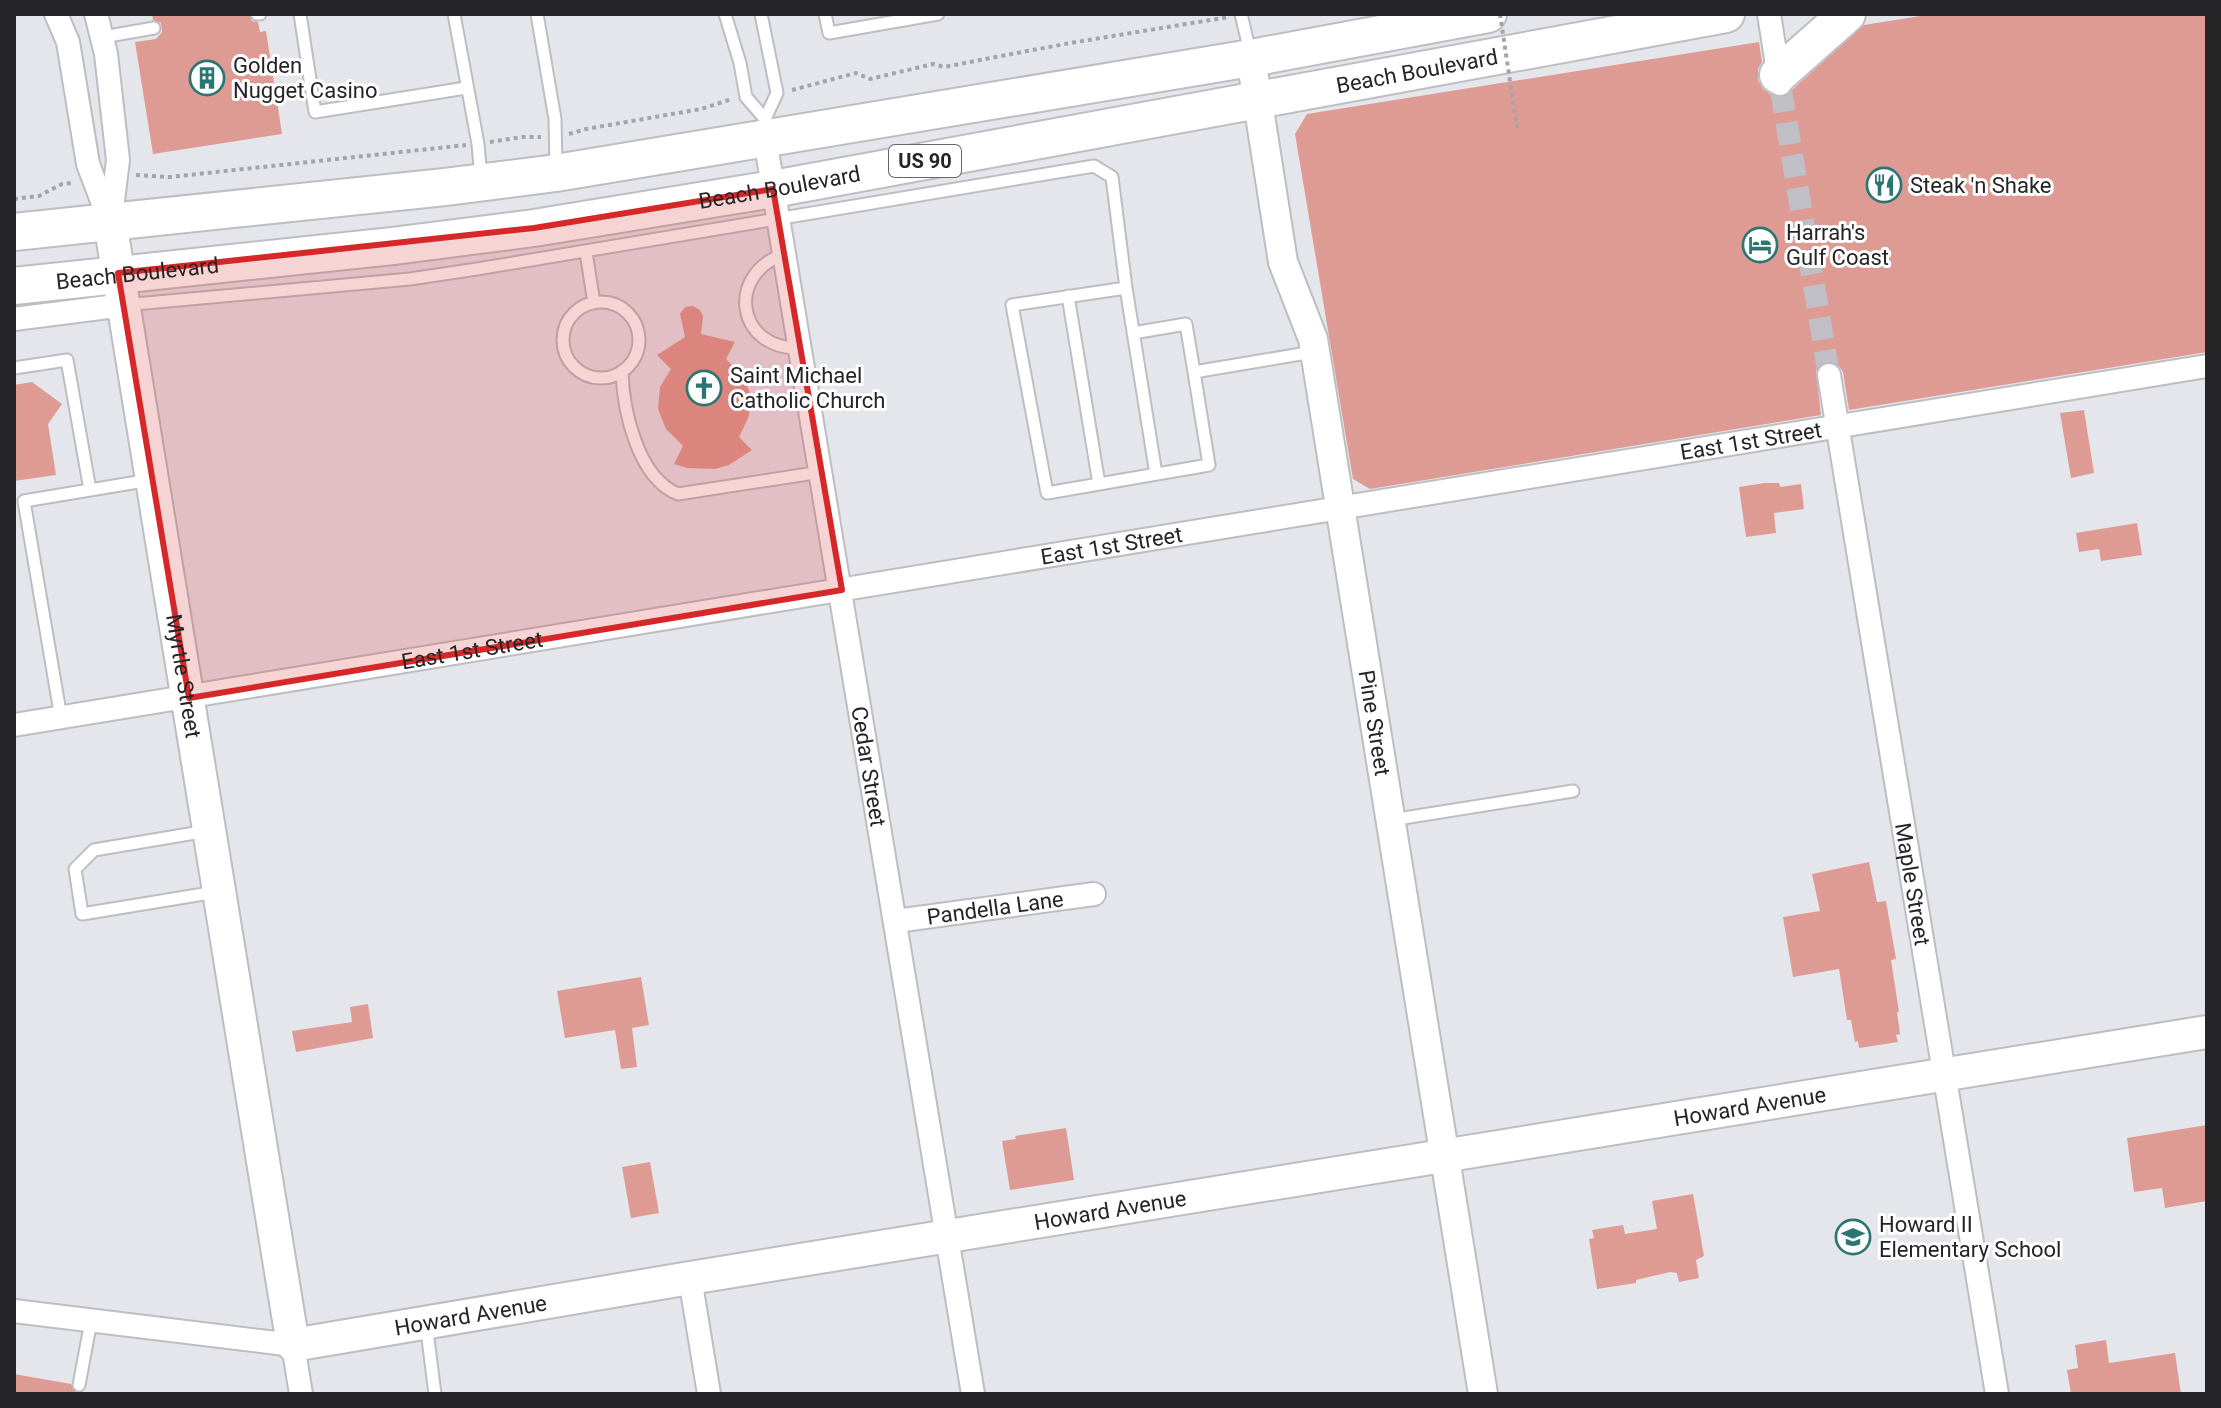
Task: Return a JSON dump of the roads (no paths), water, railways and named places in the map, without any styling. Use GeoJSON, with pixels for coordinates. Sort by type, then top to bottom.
{"type":"FeatureCollection","features":[{"type":"Feature","properties":{"kind":"main road","name":"Beach Boulevard"},"geometry":{"type":"LineString","coordinates":[[14,232],[556,173],[765,129],[1251,58],[1488,14]]}},
{"type":"Feature","properties":{"kind":"main road","name":"Beach Boulevard"},"geometry":{"type":"LineString","coordinates":[[14,286],[121,289],[393,246],[534,228],[775,205],[1257,99],[1726,14]]}},
{"type":"Feature","properties":{"kind":"main road"},"geometry":{"type":"LineString","coordinates":[[1780,83],[1847,14]]}},
{"type":"Feature","properties":{"kind":"main road","name":"Myrtle Street"},"geometry":{"type":"LineString","coordinates":[[110,222],[293,1345]]}},
{"type":"Feature","properties":{"kind":"main road","name":"Howard Avenue"},"geometry":{"type":"LineString","coordinates":[[293,1345],[2207,1032]]}},
{"type":"Feature","properties":{"kind":"street","name":"Myrtle Street"},"geometry":{"type":"LineString","coordinates":[[56,14],[68,42],[88,164],[110,222]]}},
{"type":"Feature","properties":{"kind":"street"},"geometry":{"type":"LineString","coordinates":[[1769,14],[1780,83]]}},
{"type":"Feature","properties":{"kind":"street"},"geometry":{"type":"LineString","coordinates":[[100,24],[118,160],[110,222]]}},
{"type":"Feature","properties":{"kind":"street","name":"Pine Street"},"geometry":{"type":"LineString","coordinates":[[1251,58],[1283,262],[1313,339],[1483,1394]]}},
{"type":"Feature","properties":{"kind":"street","name":"Cedar Street"},"geometry":{"type":"LineString","coordinates":[[765,129],[775,205],[842,590],[973,1394]]}},
{"type":"Feature","properties":{"kind":"street"},"geometry":{"type":"LineString","coordinates":[[14,319],[121,289]]}},
{"type":"Feature","properties":{"kind":"street","name":"East 1st Street"},"geometry":{"type":"LineString","coordinates":[[14,725],[2207,366]]}},
{"type":"Feature","properties":{"kind":"street","name":"Maple Street"},"geometry":{"type":"LineString","coordinates":[[1829,375],[1997,1394]]}},
{"type":"Feature","properties":{"kind":"street","name":"Pandella Lane"},"geometry":{"type":"LineString","coordinates":[[896,921],[1094,894]]}},
{"type":"Feature","properties":{"kind":"street"},"geometry":{"type":"LineString","coordinates":[[690,1278],[709,1394]]}},
{"type":"Feature","properties":{"kind":"street","name":"Howard Avenue"},"geometry":{"type":"LineString","coordinates":[[14,1311],[293,1345]]}},
{"type":"Feature","properties":{"kind":"street"},"geometry":{"type":"LineString","coordinates":[[293,1345],[301,1394]]}},
{"type":"Feature","properties":{"kind":"lane"},"geometry":{"type":"LineString","coordinates":[[300,14],[315,112],[466,88]]}},
{"type":"Feature","properties":{"kind":"lane"},"geometry":{"type":"LineString","coordinates":[[454,14],[482,182]]}},
{"type":"Feature","properties":{"kind":"lane"},"geometry":{"type":"LineString","coordinates":[[537,14],[555,119],[556,173]]}},
{"type":"Feature","properties":{"kind":"lane"},"geometry":{"type":"LineString","coordinates":[[725,14],[740,63],[746,97],[765,129]]}},
{"type":"Feature","properties":{"kind":"lane"},"geometry":{"type":"LineString","coordinates":[[761,14],[777,93],[765,129]]}},
{"type":"Feature","properties":{"kind":"lane"},"geometry":{"type":"LineString","coordinates":[[825,14],[829,33],[938,14]]}},
{"type":"Feature","properties":{"kind":"lane"},"geometry":{"type":"LineString","coordinates":[[1241,14],[1251,58]]}},
{"type":"Feature","properties":{"kind":"lane"},"geometry":{"type":"LineString","coordinates":[[100,24],[154,28]]}},
{"type":"Feature","properties":{"kind":"lane"},"geometry":{"type":"LineString","coordinates":[[121,289],[410,279],[586,252],[775,205],[1094,166],[1112,177],[1126,288],[1156,474]]}},
{"type":"Feature","properties":{"kind":"lane"},"geometry":{"type":"LineString","coordinates":[[586,252],[594,303]]}},
{"type":"Feature","properties":{"kind":"lane"},"geometry":{"type":"LineString","coordinates":[[784,254],[771,259],[752,276],[745,302],[747,315],[767,341],[800,348]]}},
{"type":"Feature","properties":{"kind":"lane"},"geometry":{"type":"LineString","coordinates":[[1126,288],[1012,305],[1047,493],[1209,465],[1186,324],[1133,333]]}},
{"type":"Feature","properties":{"kind":"lane"},"geometry":{"type":"LineString","coordinates":[[1068,296],[1099,484]]}},
{"type":"Feature","properties":{"kind":"lane"},"geometry":{"type":"LineString","coordinates":[[594,303],[617,306],[626,312],[638,331],[636,354],[622,371],[605,378],[586,375],[571,364],[566,354],[564,332],[568,322],[583,307],[594,303]]}},
{"type":"Feature","properties":{"kind":"lane"},"geometry":{"type":"LineString","coordinates":[[1194,372],[1315,351]]}},
{"type":"Feature","properties":{"kind":"lane"},"geometry":{"type":"LineString","coordinates":[[14,368],[67,360],[90,490]]}},
{"type":"Feature","properties":{"kind":"lane"},"geometry":{"type":"LineString","coordinates":[[622,371],[624,404],[631,428],[656,480],[665,489],[678,494],[821,471]]}},
{"type":"Feature","properties":{"kind":"lane"},"geometry":{"type":"LineString","coordinates":[[61,718],[24,501],[153,479]]}},
{"type":"Feature","properties":{"kind":"lane"},"geometry":{"type":"LineString","coordinates":[[1390,820],[1573,791]]}},
{"type":"Feature","properties":{"kind":"lane"},"geometry":{"type":"LineString","coordinates":[[210,830],[94,850],[75,869],[82,914],[220,891]]}},
{"type":"Feature","properties":{"kind":"lane"},"geometry":{"type":"LineString","coordinates":[[79,1385],[91,1321]]}},
{"type":"Feature","properties":{"kind":"lane"},"geometry":{"type":"LineString","coordinates":[[426,1323],[435,1394]]}},
{"type":"Feature","properties":{"kind":"tunnel"},"geometry":{"type":"LineString","coordinates":[[1781,90],[1829,375]]}},
{"type":"Feature","properties":{"kind":"place","name":"Golden Nugget Casino"},"geometry":{"type":"Point","coordinates":[207,78]}},
{"type":"Feature","properties":{"kind":"place","name":"Steak 'n Shake"},"geometry":{"type":"Point","coordinates":[1884,185]}},
{"type":"Feature","properties":{"kind":"place","name":"Harrah's Gulf Coast"},"geometry":{"type":"Point","coordinates":[1760,245]}},
{"type":"Feature","properties":{"kind":"place","name":"Saint Michael Catholic Church"},"geometry":{"type":"Point","coordinates":[704,388]}},
{"type":"Feature","properties":{"kind":"place","name":"Howard II Elementary School"},"geometry":{"type":"Point","coordinates":[1853,1237]}}]}
